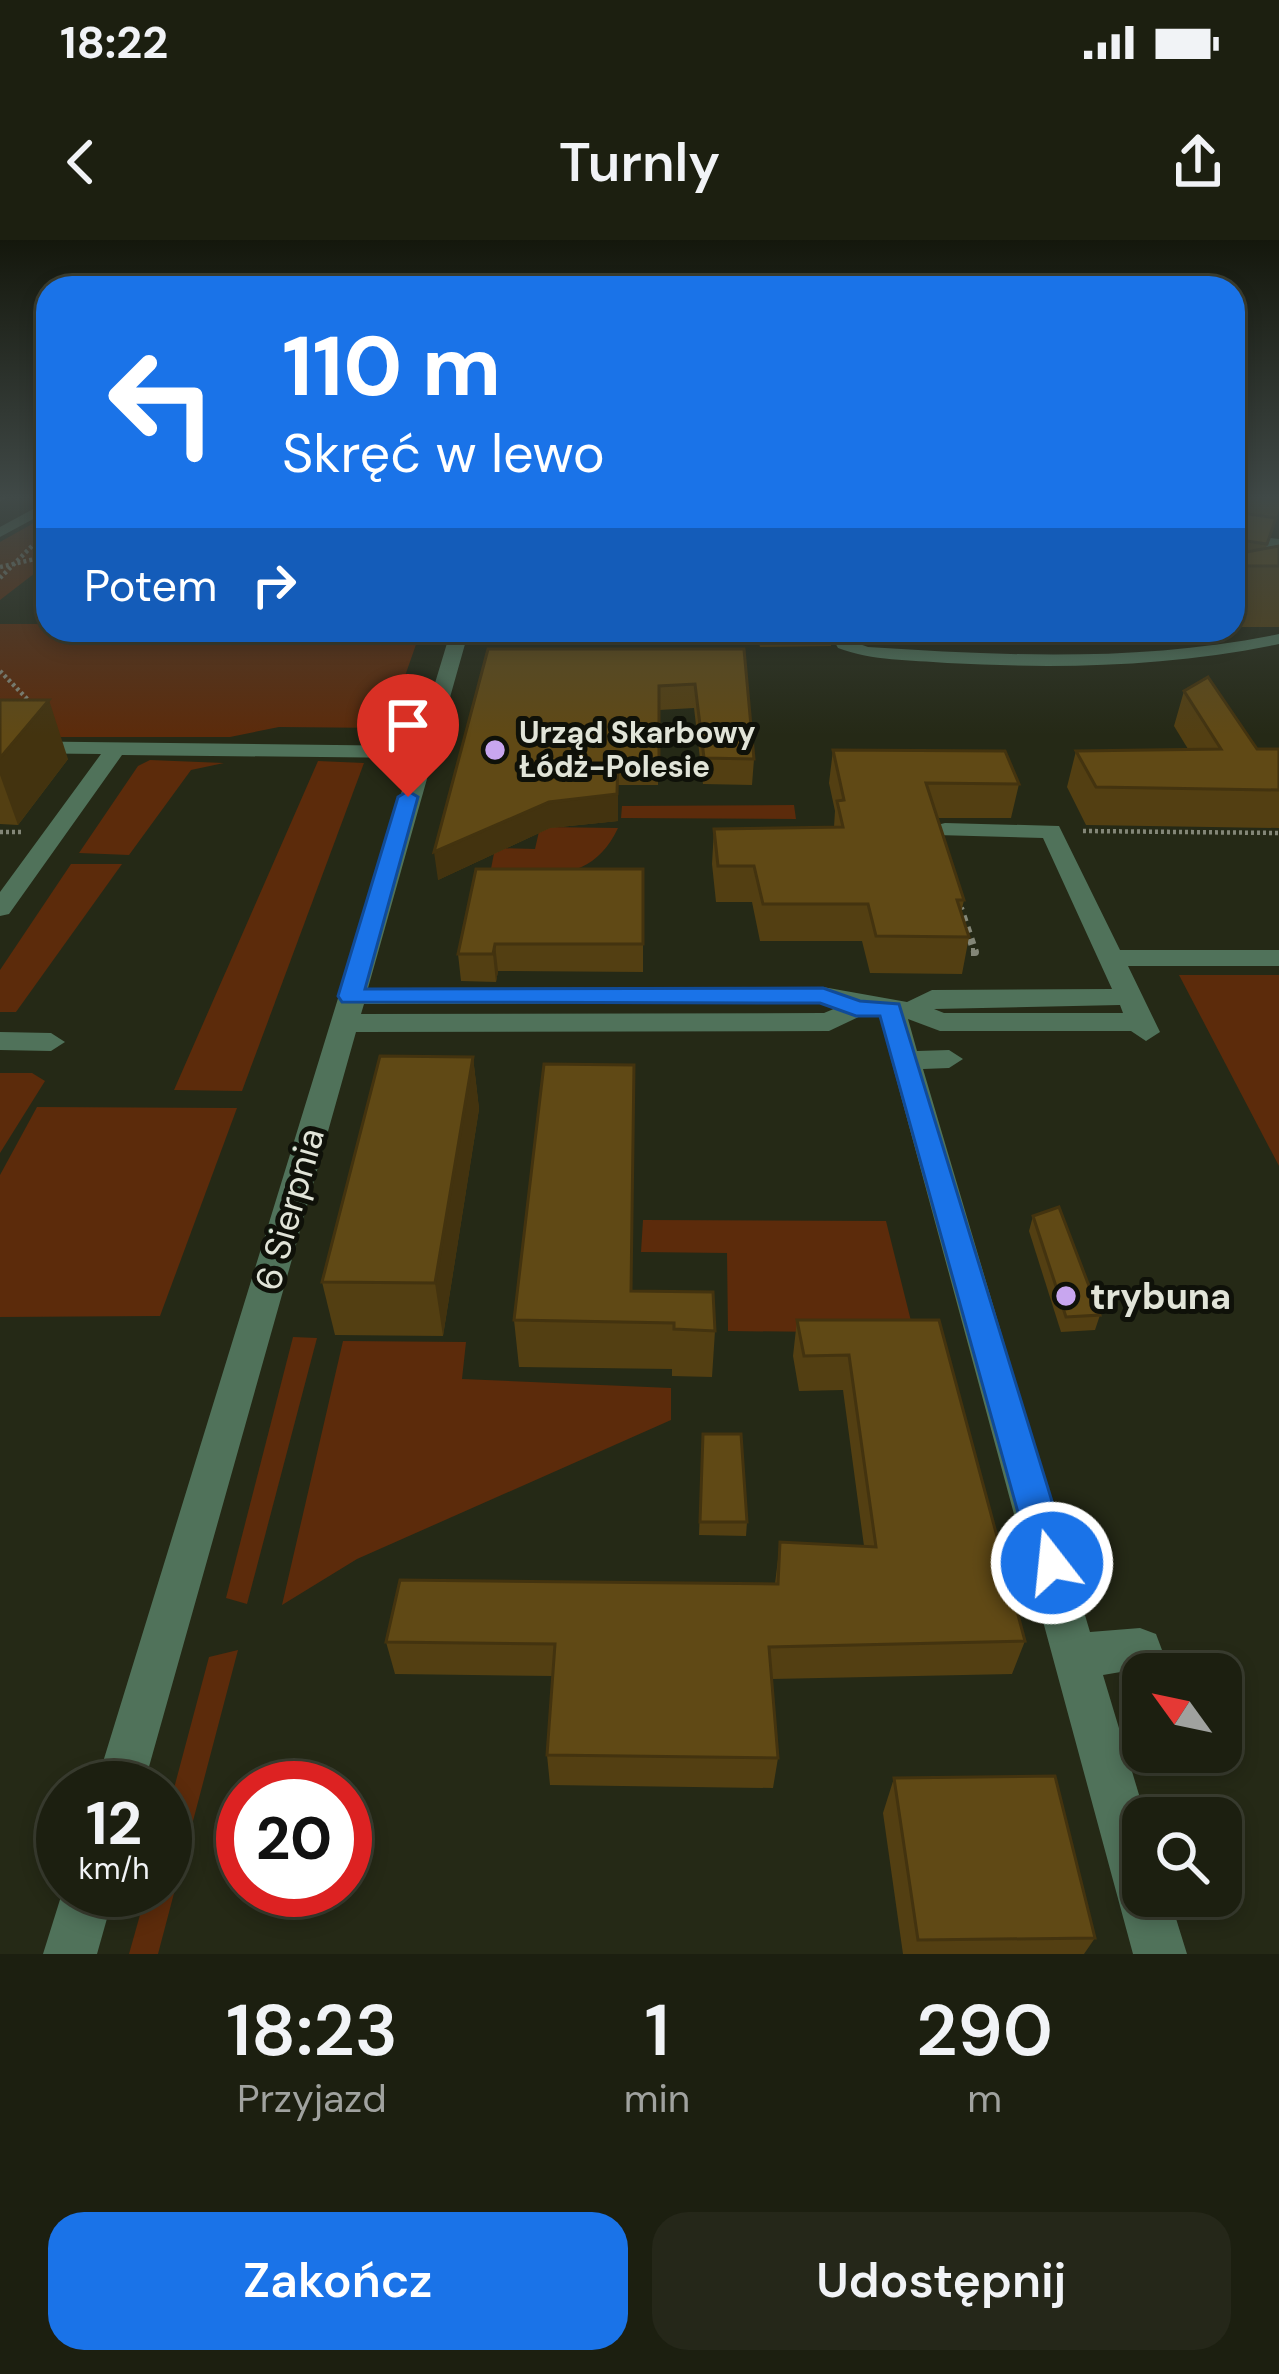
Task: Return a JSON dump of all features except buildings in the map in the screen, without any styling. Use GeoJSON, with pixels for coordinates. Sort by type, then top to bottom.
{"type":"FeatureCollection","features":[{"type":"Feature","properties":{"kind":"street"},"geometry":{"type":"LineString","coordinates":[[843,642],[865,652],[1202,658],[1279,639]]}},
{"type":"Feature","properties":{"kind":"street","name":"6 Sierpnia"},"geometry":{"type":"LineString","coordinates":[[127,1761],[456,642]]}},
{"type":"Feature","properties":{"kind":"street"},"geometry":{"type":"LineString","coordinates":[[0,747],[421,752]]}},
{"type":"Feature","properties":{"kind":"street"},"geometry":{"type":"LineString","coordinates":[[0,909],[116,748]]}},
{"type":"Feature","properties":{"kind":"street"},"geometry":{"type":"LineString","coordinates":[[347,1010],[830,1022],[887,1009],[940,1022],[1139,1017],[1051,831],[945,830]]}},
{"type":"Feature","properties":{"kind":"street"},"geometry":{"type":"LineString","coordinates":[[1111,958],[1279,958]]}},
{"type":"Feature","properties":{"kind":"street"},"geometry":{"type":"LineString","coordinates":[[887,1009],[1078,1655],[1160,1954]]}},
{"type":"Feature","properties":{"kind":"street"},"geometry":{"type":"LineString","coordinates":[[0,1041],[51,1042]]}},
{"type":"Feature","properties":{"kind":"street"},"geometry":{"type":"LineString","coordinates":[[905,1060],[949,1059]]}},
{"type":"Feature","properties":{"kind":"street"},"geometry":{"type":"LineString","coordinates":[[1078,1655],[1140,1650]]}},
{"type":"Feature","properties":{"kind":"street"},"geometry":{"type":"LineString","coordinates":[[70,1954],[81,1917]]}},
{"type":"Feature","properties":{"kind":"path"},"geometry":{"type":"LineString","coordinates":[[0,671],[41,714]]}},
{"type":"Feature","properties":{"kind":"path"},"geometry":{"type":"LineString","coordinates":[[1051,831],[1279,833]]}},
{"type":"Feature","properties":{"kind":"path"},"geometry":{"type":"LineString","coordinates":[[955,952],[975,952],[956,895]]}},
{"type":"Feature","properties":{"kind":"shaded area"},"geometry":{"type":"Polygon","coordinates":[[[0,575],[32,575],[0,600],[0,575]]]}},
{"type":"Feature","properties":{"kind":"shaded area"},"geometry":{"type":"Polygon","coordinates":[[[0,624],[36,624],[36,642],[417,642],[387,728],[279,727],[230,737],[0,737],[0,624]]]}},
{"type":"Feature","properties":{"kind":"shaded area"},"geometry":{"type":"Polygon","coordinates":[[[150,760],[224,763],[191,770],[129,855],[79,853],[138,766],[150,760]]]}},
{"type":"Feature","properties":{"kind":"shaded area"},"geometry":{"type":"Polygon","coordinates":[[[318,761],[364,763],[242,1091],[174,1090],[318,761]]]}},
{"type":"Feature","properties":{"kind":"shaded area"},"geometry":{"type":"Polygon","coordinates":[[[794,805],[796,819],[621,818],[622,806],[794,805]]]}},
{"type":"Feature","properties":{"kind":"shaded area"},"geometry":{"type":"Polygon","coordinates":[[[540,827],[618,828],[595,859],[580,867],[547,875],[490,874],[495,848],[535,849],[540,827]]]}},
{"type":"Feature","properties":{"kind":"shaded area"},"geometry":{"type":"Polygon","coordinates":[[[71,864],[122,864],[16,1012],[0,1012],[0,970],[71,864]]]}},
{"type":"Feature","properties":{"kind":"shaded area"},"geometry":{"type":"Polygon","coordinates":[[[1179,975],[1279,975],[1279,1166],[1179,975]]]}},
{"type":"Feature","properties":{"kind":"shaded area"},"geometry":{"type":"Polygon","coordinates":[[[0,1073],[32,1073],[45,1081],[0,1153],[0,1073]]]}},
{"type":"Feature","properties":{"kind":"shaded area"},"geometry":{"type":"Polygon","coordinates":[[[37,1107],[237,1108],[160,1316],[0,1317],[0,1175],[37,1107]]]}},
{"type":"Feature","properties":{"kind":"shaded area"},"geometry":{"type":"Polygon","coordinates":[[[643,1220],[886,1221],[914,1333],[728,1331],[727,1253],[641,1252],[643,1220]]]}},
{"type":"Feature","properties":{"kind":"shaded area"},"geometry":{"type":"Polygon","coordinates":[[[293,1337],[317,1338],[247,1604],[226,1598],[293,1337]]]}},
{"type":"Feature","properties":{"kind":"shaded area"},"geometry":{"type":"Polygon","coordinates":[[[343,1341],[466,1342],[462,1379],[671,1388],[671,1420],[357,1559],[282,1605],[343,1341]]]}},
{"type":"Feature","properties":{"kind":"shaded area"},"geometry":{"type":"Polygon","coordinates":[[[238,1650],[192,1825],[192,1761],[181,1761],[209,1657],[238,1650]]]}},
{"type":"Feature","properties":{"kind":"shaded area"},"geometry":{"type":"Polygon","coordinates":[[[139,1917],[168,1917],[158,1954],[129,1954],[139,1917]]]}},
{"type":"Feature","properties":{"kind":"place","name":"Urząd Skarbowy Łódż-Polesie"},"geometry":{"type":"Point","coordinates":[495,750]}},
{"type":"Feature","properties":{"kind":"place","name":"trybuna"},"geometry":{"type":"Point","coordinates":[1066,1296]}},
{"type":"Feature","properties":{"kind":"route"},"geometry":{"type":"LineString","coordinates":[[408,797],[351,996],[823,995],[856,1009],[890,1009],[1052,1563]]}}]}
